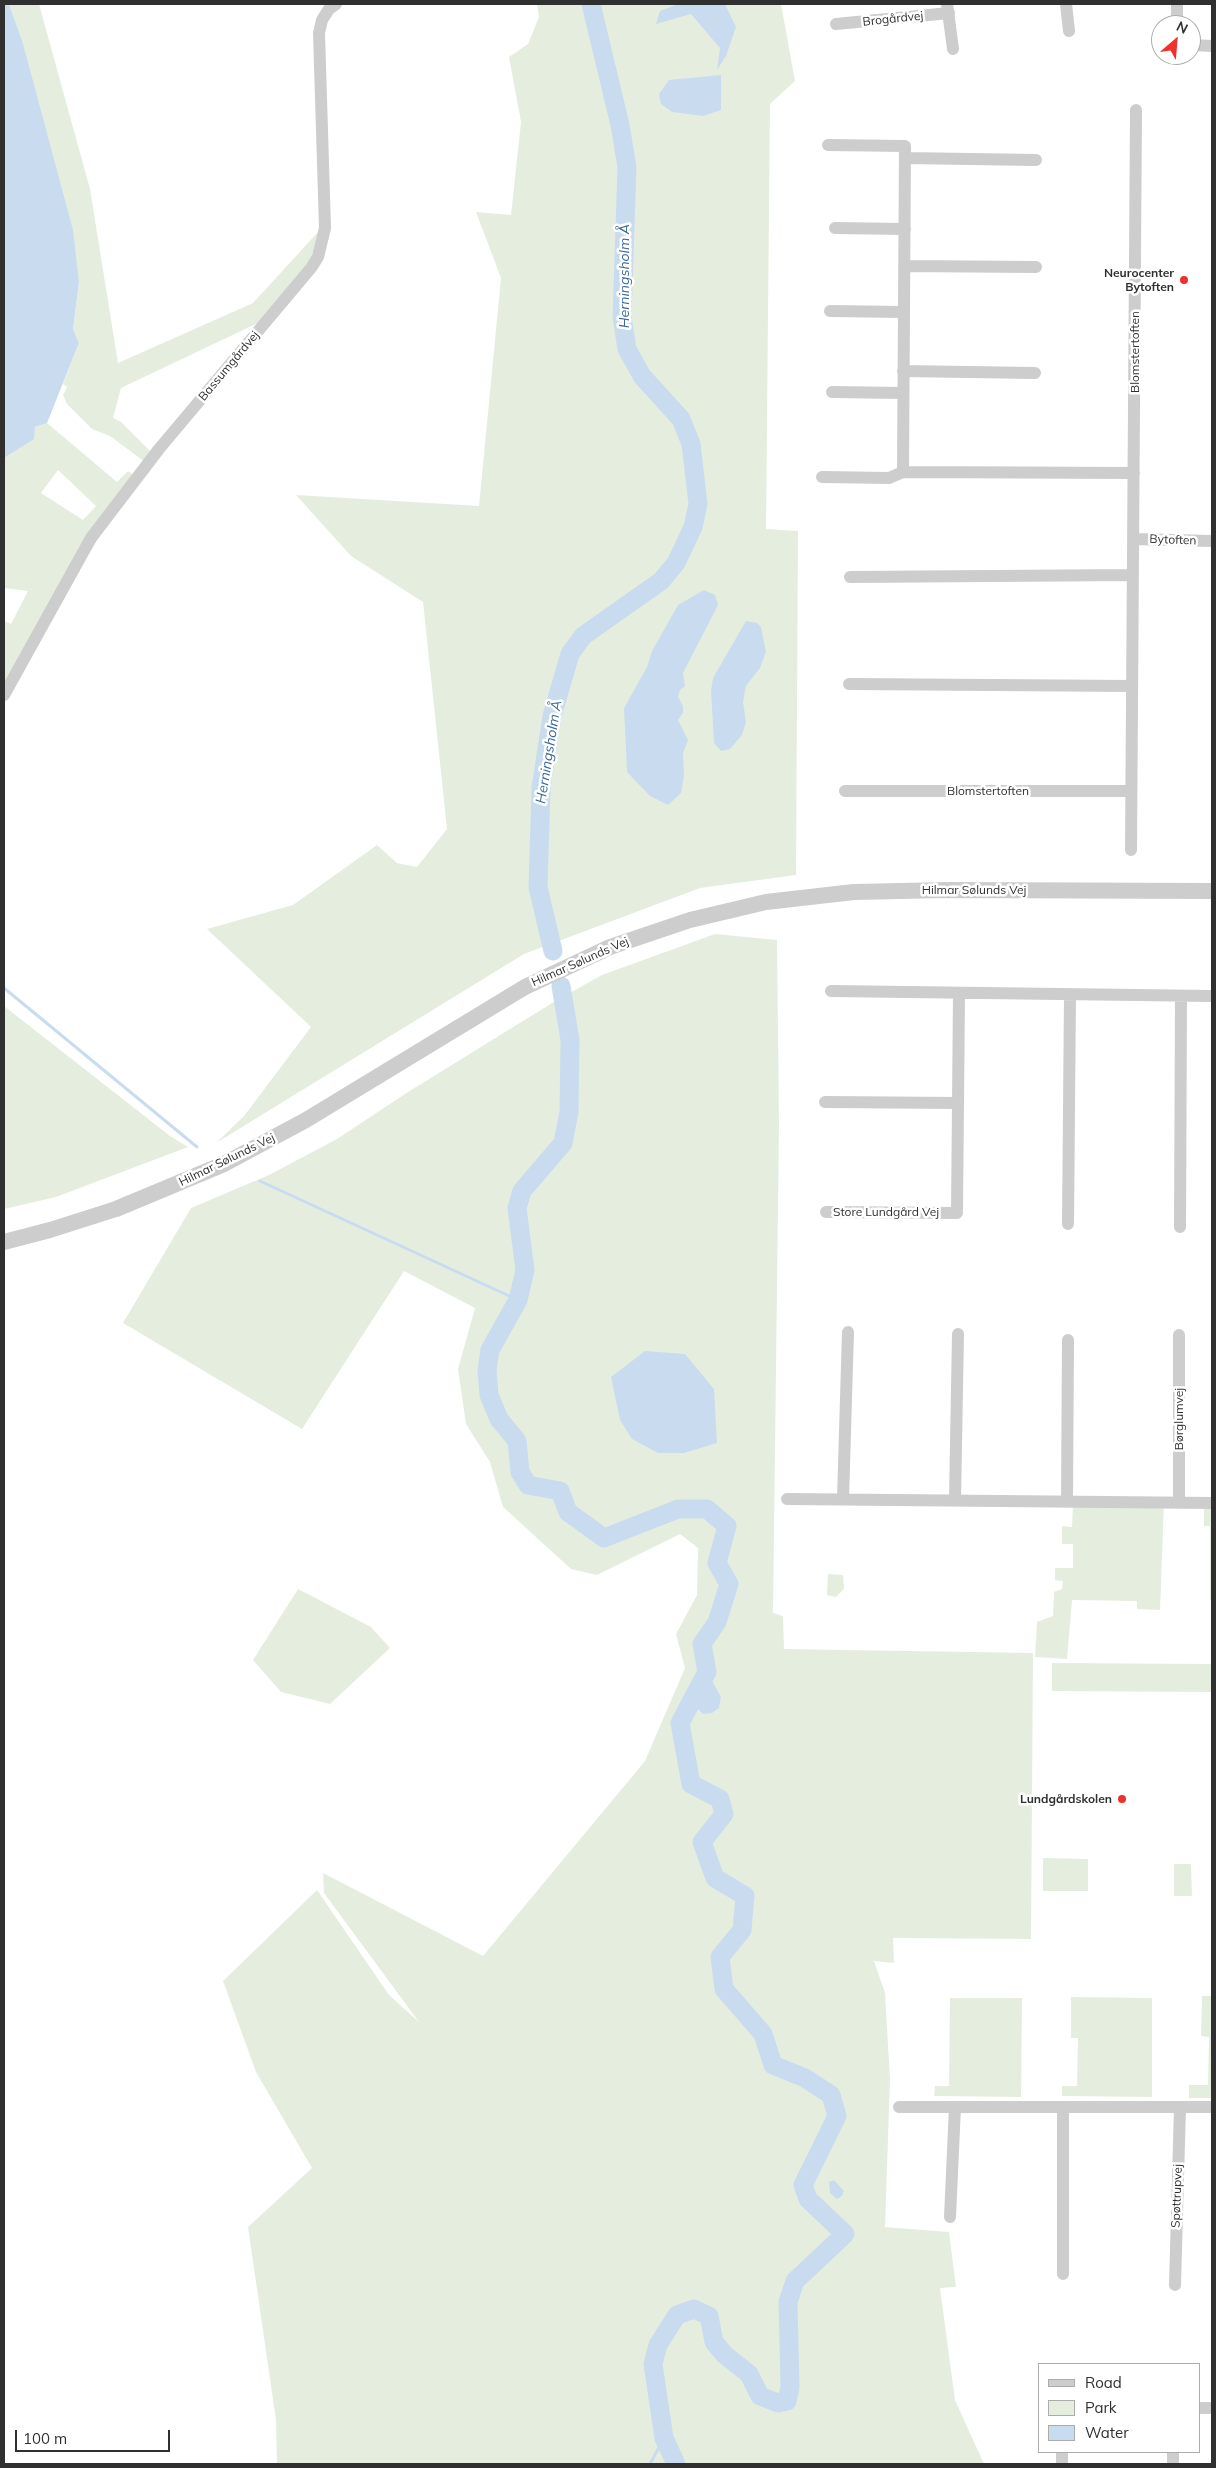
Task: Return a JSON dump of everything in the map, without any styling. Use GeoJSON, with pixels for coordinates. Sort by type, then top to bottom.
{"type":"FeatureCollection","features":[{"type":"Feature","properties":{"kind":"street","name":"Bassumgårdvej"},"geometry":{"type":"LineString","coordinates":[[4,695],[91,538],[159,449],[312,268],[318,257],[325,228],[319,33],[322,20],[329,9],[336,4]]}},
{"type":"Feature","properties":{"kind":"street"},"geometry":{"type":"LineString","coordinates":[[1066,4],[1069,31]]}},
{"type":"Feature","properties":{"kind":"street","name":"Brogårdvej"},"geometry":{"type":"LineString","coordinates":[[836,24],[948,8],[953,49]]}},
{"type":"Feature","properties":{"kind":"street","name":"Blomstertoften"},"geometry":{"type":"LineString","coordinates":[[1131,850],[1136,110]]}},
{"type":"Feature","properties":{"kind":"street"},"geometry":{"type":"LineString","coordinates":[[828,145],[906,146],[902,393],[903,472]]}},
{"type":"Feature","properties":{"kind":"street"},"geometry":{"type":"LineString","coordinates":[[905,158],[1036,160]]}},
{"type":"Feature","properties":{"kind":"street"},"geometry":{"type":"LineString","coordinates":[[835,228],[904,229]]}},
{"type":"Feature","properties":{"kind":"street"},"geometry":{"type":"LineString","coordinates":[[904,266],[1036,266]]}},
{"type":"Feature","properties":{"kind":"street"},"geometry":{"type":"LineString","coordinates":[[830,311],[904,312]]}},
{"type":"Feature","properties":{"kind":"street"},"geometry":{"type":"LineString","coordinates":[[903,371],[1035,373]]}},
{"type":"Feature","properties":{"kind":"street"},"geometry":{"type":"LineString","coordinates":[[832,392],[902,393]]}},
{"type":"Feature","properties":{"kind":"street"},"geometry":{"type":"LineString","coordinates":[[822,477],[889,478],[903,472],[1134,474]]}},
{"type":"Feature","properties":{"kind":"street","name":"Bytoften"},"geometry":{"type":"LineString","coordinates":[[1133,539],[1212,541]]}},
{"type":"Feature","properties":{"kind":"street"},"geometry":{"type":"LineString","coordinates":[[850,577],[1133,576]]}},
{"type":"Feature","properties":{"kind":"street"},"geometry":{"type":"LineString","coordinates":[[849,684],[1132,686]]}},
{"type":"Feature","properties":{"kind":"street","name":"Blomstertoften"},"geometry":{"type":"LineString","coordinates":[[845,792],[1131,791]]}},
{"type":"Feature","properties":{"kind":"street","name":"Hilmar Sølunds Vej"},"geometry":{"type":"LineString","coordinates":[[4,1242],[116,1209],[224,1164],[306,1120],[525,987],[603,950],[676,924],[758,904],[854,892],[920,890],[1212,891]]}},
{"type":"Feature","properties":{"kind":"street"},"geometry":{"type":"LineString","coordinates":[[831,990],[1212,996]]}},
{"type":"Feature","properties":{"kind":"street","name":"Store Lundgård Vej"},"geometry":{"type":"LineString","coordinates":[[826,1212],[957,1213],[959,993]]}},
{"type":"Feature","properties":{"kind":"street"},"geometry":{"type":"LineString","coordinates":[[1068,1224],[1070,994]]}},
{"type":"Feature","properties":{"kind":"street"},"geometry":{"type":"LineString","coordinates":[[1180,1227],[1181,996]]}},
{"type":"Feature","properties":{"kind":"street"},"geometry":{"type":"LineString","coordinates":[[825,1102],[958,1103]]}},
{"type":"Feature","properties":{"kind":"street"},"geometry":{"type":"LineString","coordinates":[[843,1499],[848,1332]]}},
{"type":"Feature","properties":{"kind":"street"},"geometry":{"type":"LineString","coordinates":[[956,1500],[958,1334]]}},
{"type":"Feature","properties":{"kind":"street","name":"Børglumvej"},"geometry":{"type":"LineString","coordinates":[[1179,1335],[1179,1503]]}},
{"type":"Feature","properties":{"kind":"street"},"geometry":{"type":"LineString","coordinates":[[1067,1502],[1068,1340]]}},
{"type":"Feature","properties":{"kind":"street"},"geometry":{"type":"LineString","coordinates":[[787,1499],[1212,1503]]}},
{"type":"Feature","properties":{"kind":"street"},"geometry":{"type":"LineString","coordinates":[[899,2107],[1212,2107]]}},
{"type":"Feature","properties":{"kind":"street"},"geometry":{"type":"LineString","coordinates":[[950,2217],[955,2107]]}},
{"type":"Feature","properties":{"kind":"street"},"geometry":{"type":"LineString","coordinates":[[1063,2107],[1063,2274]]}},
{"type":"Feature","properties":{"kind":"street","name":"Spøttrupvej"},"geometry":{"type":"LineString","coordinates":[[1175,2285],[1180,2107]]}},
{"type":"Feature","properties":{"kind":"green space"},"geometry":{"type":"Polygon","coordinates":[[[9,4],[39,4],[90,189],[118,363],[253,303],[318,232],[313,259],[260,322],[121,388],[113,418],[121,422],[152,453],[145,462],[110,436],[92,429],[67,404],[63,395],[67,387],[63,384],[79,343],[73,329],[79,282],[22,40],[9,4]]]}},
{"type":"Feature","properties":{"kind":"green space"},"geometry":{"type":"Polygon","coordinates":[[[537,4],[781,4],[795,81],[770,104],[766,529],[798,531],[796,875],[700,888],[524,954],[216,1143],[244,1116],[311,1027],[207,929],[293,905],[377,845],[397,863],[417,867],[447,829],[423,602],[351,556],[296,495],[479,506],[501,278],[476,212],[511,215],[521,122],[509,57],[528,44],[539,17],[537,4]]]}},
{"type":"Feature","properties":{"kind":"green space"},"geometry":{"type":"Polygon","coordinates":[[[47,423],[117,482],[128,471],[136,477],[4,691],[4,621],[11,624],[28,591],[4,588],[4,458],[33,439],[35,427],[47,423]],[[58,470],[41,493],[83,520],[96,506],[58,470]]]}},
{"type":"Feature","properties":{"kind":"green space"},"geometry":{"type":"Polygon","coordinates":[[[715,934],[777,940],[779,1124],[773,1613],[783,1616],[784,1649],[1033,1653],[1031,1939],[893,1938],[894,1963],[874,1961],[885,1993],[890,2079],[885,2227],[949,2232],[956,2287],[940,2288],[955,2400],[984,2464],[277,2464],[276,2420],[248,2227],[312,2168],[256,2072],[223,1981],[317,1890],[389,1995],[419,2022],[324,1893],[323,1873],[483,1956],[645,1761],[685,1668],[676,1634],[697,1595],[698,1548],[680,1534],[597,1575],[571,1569],[503,1507],[490,1462],[466,1424],[458,1369],[475,1308],[404,1271],[302,1429],[123,1323],[191,1208],[269,1175],[337,1139],[408,1092],[557,1000],[602,975],[715,934]]]}},
{"type":"Feature","properties":{"kind":"green space"},"geometry":{"type":"Polygon","coordinates":[[[4,1006],[170,1136],[188,1147],[56,1197],[4,1209],[4,1006]]]}},
{"type":"Feature","properties":{"kind":"green space"},"geometry":{"type":"Polygon","coordinates":[[[1073,1503],[1164,1503],[1160,1610],[1137,1609],[1137,1601],[1072,1600],[1067,1659],[1035,1657],[1037,1622],[1053,1616],[1054,1592],[1062,1589],[1063,1581],[1055,1580],[1055,1568],[1073,1568],[1073,1544],[1062,1544],[1062,1526],[1072,1527],[1073,1503]]]}},
{"type":"Feature","properties":{"kind":"green space"},"geometry":{"type":"Polygon","coordinates":[[[1204,1509],[1212,1509],[1212,1600],[1210,1600],[1210,1526],[1204,1526],[1204,1509]]]}},
{"type":"Feature","properties":{"kind":"green space"},"geometry":{"type":"Polygon","coordinates":[[[828,1574],[843,1575],[844,1589],[836,1597],[827,1595],[828,1574]]]}},
{"type":"Feature","properties":{"kind":"green space"},"geometry":{"type":"Polygon","coordinates":[[[298,1589],[371,1627],[390,1648],[330,1704],[281,1692],[253,1660],[298,1589]]]}},
{"type":"Feature","properties":{"kind":"green space"},"geometry":{"type":"Polygon","coordinates":[[[1052,1663],[1212,1664],[1212,1692],[1052,1691],[1052,1663]]]}},
{"type":"Feature","properties":{"kind":"green space"},"geometry":{"type":"Polygon","coordinates":[[[1043,1858],[1088,1859],[1088,1891],[1043,1891],[1043,1858]]]}},
{"type":"Feature","properties":{"kind":"green space"},"geometry":{"type":"Polygon","coordinates":[[[1174,1864],[1191,1864],[1192,1896],[1174,1896],[1174,1864]]]}},
{"type":"Feature","properties":{"kind":"green space"},"geometry":{"type":"Polygon","coordinates":[[[1202,1996],[1212,1996],[1212,2098],[1189,2098],[1189,2085],[1208,2085],[1209,2037],[1201,2036],[1202,1996]]]}},
{"type":"Feature","properties":{"kind":"green space"},"geometry":{"type":"Polygon","coordinates":[[[1071,1997],[1152,1998],[1152,2097],[1062,2096],[1062,2086],[1077,2086],[1078,2038],[1071,2038],[1071,1997]]]}},
{"type":"Feature","properties":{"kind":"green space"},"geometry":{"type":"Polygon","coordinates":[[[950,1998],[1022,1998],[1021,2097],[934,2096],[935,2086],[949,2086],[950,1998]]]}},
{"type":"Feature","properties":{"kind":"water"},"geometry":{"type":"Polygon","coordinates":[[[4,4],[9,4],[22,40],[73,230],[79,282],[73,329],[79,343],[47,423],[35,427],[34,439],[4,458],[4,4]]]}},
{"type":"Feature","properties":{"kind":"water"},"geometry":{"type":"Polygon","coordinates":[[[678,4],[725,4],[736,27],[726,56],[717,70],[720,48],[691,14],[656,24],[660,11],[678,4]]]}},
{"type":"Feature","properties":{"kind":"water"},"geometry":{"type":"Polygon","coordinates":[[[721,75],[721,110],[703,116],[672,112],[661,104],[659,94],[669,80],[721,75]]]}},
{"type":"Feature","properties":{"kind":"water"},"geometry":{"type":"Polygon","coordinates":[[[704,590],[715,595],[718,605],[683,673],[685,686],[680,690],[678,697],[683,706],[683,713],[678,720],[688,740],[683,753],[684,776],[681,793],[668,805],[650,796],[627,772],[624,708],[647,667],[652,651],[678,605],[704,590]]]}},
{"type":"Feature","properties":{"kind":"water"},"geometry":{"type":"Polygon","coordinates":[[[746,621],[757,623],[761,627],[766,652],[760,668],[746,686],[743,702],[746,722],[742,735],[730,749],[721,751],[714,743],[711,691],[713,678],[746,621]]]}},
{"type":"Feature","properties":{"kind":"water"},"geometry":{"type":"Polygon","coordinates":[[[645,1351],[685,1354],[714,1389],[717,1443],[684,1453],[658,1453],[632,1439],[620,1420],[611,1377],[645,1351]]]}},
{"type":"Feature","properties":{"kind":"water"},"geometry":{"type":"Polygon","coordinates":[[[707,1672],[721,1697],[719,1708],[712,1713],[703,1714],[691,1702],[707,1672]]]}},
{"type":"Feature","properties":{"kind":"water"},"geometry":{"type":"Polygon","coordinates":[[[834,2180],[844,2191],[842,2196],[837,2199],[830,2193],[829,2182],[834,2180]]]}},
{"type":"Feature","properties":{"kind":"waterway","name":"Herningsholm Å"},"geometry":{"type":"LineString","coordinates":[[553,951],[538,887],[541,788],[552,716],[570,654],[583,636],[661,581],[676,563],[693,527],[698,504],[691,444],[681,419],[642,376],[627,349],[622,317],[627,167],[620,125],[591,4]]}},
{"type":"Feature","properties":{"kind":"waterway","name":"Herningsholm Å"},"geometry":{"type":"LineString","coordinates":[[561,986],[570,1040],[569,1112],[563,1143],[522,1191],[517,1208],[525,1270],[518,1300],[490,1350],[487,1370],[489,1395],[499,1419],[517,1441],[520,1472],[528,1485],[560,1491],[568,1512],[604,1538],[678,1509],[707,1509],[727,1526],[717,1563],[729,1584],[717,1622],[702,1644],[707,1672],[680,1723],[691,1784],[720,1799],[724,1814],[702,1842],[715,1878],[745,1896],[742,1930],[720,1957],[724,1989],[763,2034],[773,2065],[805,2078],[831,2095],[837,2116],[803,2185],[808,2199],[845,2234],[795,2281],[788,2302],[790,2387],[787,2401],[778,2403],[760,2396],[749,2374],[725,2355],[714,2342],[709,2316],[694,2309],[677,2315],[658,2345],[653,2364],[664,2438],[676,2464]]}},
{"type":"Feature","properties":{"kind":"waterway"},"geometry":{"type":"LineString","coordinates":[[4,988],[197,1147]]}},
{"type":"Feature","properties":{"kind":"waterway"},"geometry":{"type":"LineString","coordinates":[[260,1181],[518,1300]]}},
{"type":"Feature","properties":{"kind":"waterway"},"geometry":{"type":"LineString","coordinates":[[650,2464],[664,2438]]}},
{"type":"Feature","properties":{"kind":"place","name":"Neurocenter Bytoften"},"geometry":{"type":"Point","coordinates":[1184,280]}},
{"type":"Feature","properties":{"kind":"place","name":"Lundgårdskolen"},"geometry":{"type":"Point","coordinates":[1122,1799]}}]}
